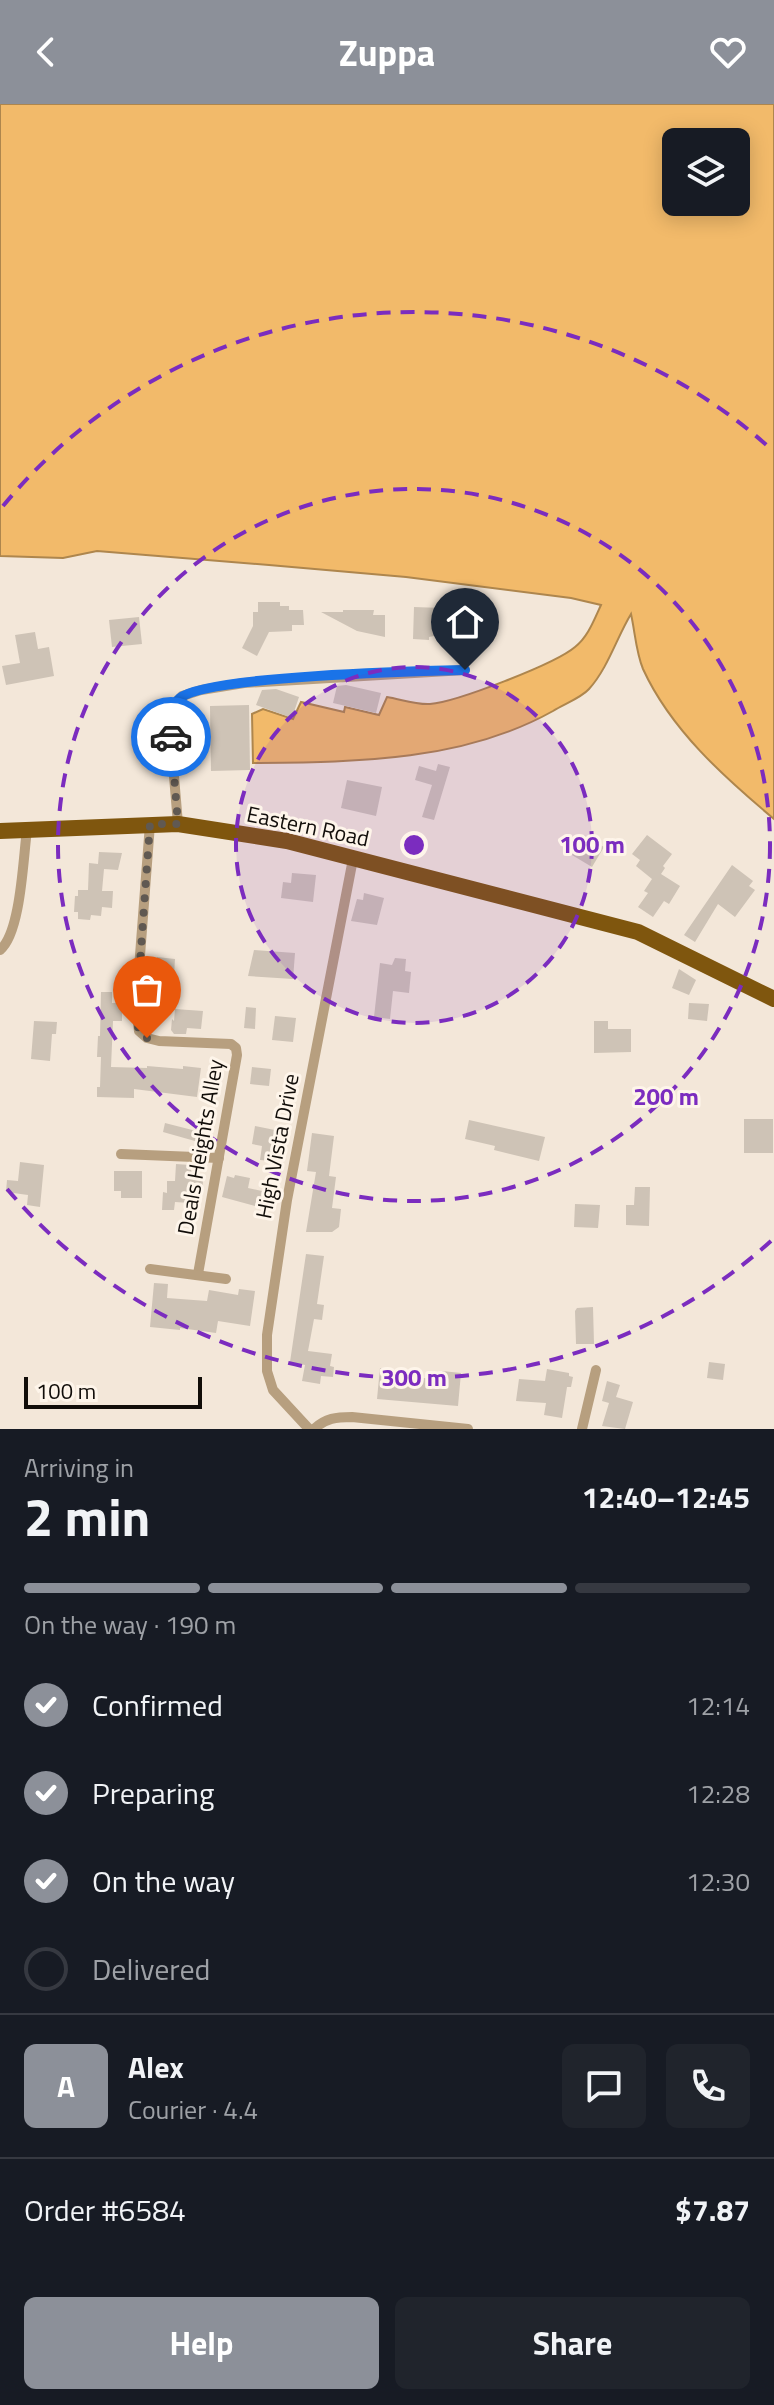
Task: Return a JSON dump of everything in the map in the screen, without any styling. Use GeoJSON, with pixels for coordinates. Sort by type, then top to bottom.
{"type":"FeatureCollection","features":[{"type":"Feature","properties":{"kind":"highway","name":"Eastern Road"},"geometry":{"type":"LineString","coordinates":[[0,831],[178,824],[287,841],[638,932],[774,999]]}},
{"type":"Feature","properties":{"kind":"street"},"geometry":{"type":"LineString","coordinates":[[178,824],[169,717],[182,696],[201,690],[278,680],[465,670]]}},
{"type":"Feature","properties":{"kind":"street","name":"Deals Heights Alley"},"geometry":{"type":"LineString","coordinates":[[150,824],[136,1019],[139,1031],[147,1038],[231,1044],[236,1048],[237,1055],[198,1274]]}},
{"type":"Feature","properties":{"kind":"street"},"geometry":{"type":"LineString","coordinates":[[0,950],[9,940],[27,830]]}},
{"type":"Feature","properties":{"kind":"street","name":"High Vista Drive"},"geometry":{"type":"LineString","coordinates":[[311,1429],[273,1390],[267,1371],[267,1335],[287,1200],[353,859]]}},
{"type":"Feature","properties":{"kind":"street"},"geometry":{"type":"LineString","coordinates":[[121,1154],[219,1158]]}},
{"type":"Feature","properties":{"kind":"street"},"geometry":{"type":"LineString","coordinates":[[150,1269],[226,1279]]}},
{"type":"Feature","properties":{"kind":"street"},"geometry":{"type":"LineString","coordinates":[[582,1429],[596,1370]]}},
{"type":"Feature","properties":{"kind":"street"},"geometry":{"type":"LineString","coordinates":[[311,1429],[333,1417],[352,1417],[468,1429]]}},
{"type":"Feature","properties":{"kind":"shaded area"},"geometry":{"type":"Polygon","coordinates":[[[0,104],[774,104],[774,819],[700,751],[668,712],[643,669],[631,614],[602,672],[589,689],[518,728],[445,750],[407,756],[330,762],[253,763],[252,714],[263,709],[293,719],[301,702],[344,712],[345,707],[379,715],[387,697],[430,704],[461,697],[527,672],[575,647],[584,638],[601,605],[571,598],[406,577],[269,565],[97,551],[63,558],[0,556],[0,104]]]}},
{"type":"Feature","properties":{"kind":"building"},"geometry":{"type":"Polygon","coordinates":[[[258,602],[280,602],[280,606],[289,606],[289,610],[303,610],[304,625],[292,625],[292,631],[269,632],[257,656],[242,648],[253,626],[253,612],[258,612],[258,602]]]}},
{"type":"Feature","properties":{"kind":"building"},"geometry":{"type":"Polygon","coordinates":[[[414,607],[470,609],[470,613],[494,614],[492,639],[434,636],[429,640],[413,639],[414,607]]]}},
{"type":"Feature","properties":{"kind":"building"},"geometry":{"type":"Polygon","coordinates":[[[374,610],[373,615],[385,615],[385,637],[357,631],[321,612],[374,610]]]}},
{"type":"Feature","properties":{"kind":"building"},"geometry":{"type":"Polygon","coordinates":[[[139,617],[142,644],[112,647],[109,620],[139,617]]]}},
{"type":"Feature","properties":{"kind":"building"},"geometry":{"type":"Polygon","coordinates":[[[35,632],[38,649],[49,647],[54,676],[6,685],[2,666],[20,663],[15,635],[35,632]]]}},
{"type":"Feature","properties":{"kind":"building"},"geometry":{"type":"Polygon","coordinates":[[[346,685],[381,693],[376,713],[333,703],[337,686],[346,685]]]}},
{"type":"Feature","properties":{"kind":"building"},"geometry":{"type":"Polygon","coordinates":[[[276,689],[299,697],[292,718],[256,705],[262,690],[276,689]]]}},
{"type":"Feature","properties":{"kind":"building"},"geometry":{"type":"Polygon","coordinates":[[[249,705],[250,770],[211,771],[210,706],[249,705]]]}},
{"type":"Feature","properties":{"kind":"building"},"geometry":{"type":"Polygon","coordinates":[[[438,764],[450,767],[434,820],[422,817],[432,785],[415,780],[419,766],[436,771],[438,764]]]}},
{"type":"Feature","properties":{"kind":"building"},"geometry":{"type":"Polygon","coordinates":[[[347,780],[382,787],[376,816],[341,808],[347,780]]]}},
{"type":"Feature","properties":{"kind":"building"},"geometry":{"type":"Polygon","coordinates":[[[584,835],[604,847],[592,867],[572,855],[584,835]]]}},
{"type":"Feature","properties":{"kind":"building"},"geometry":{"type":"Polygon","coordinates":[[[647,835],[672,854],[661,874],[680,886],[669,904],[664,901],[653,917],[638,907],[648,893],[644,891],[652,879],[636,866],[640,860],[632,854],[647,835]]]}},
{"type":"Feature","properties":{"kind":"building"},"geometry":{"type":"Polygon","coordinates":[[[99,852],[122,853],[118,870],[104,869],[102,891],[113,891],[112,908],[102,907],[101,916],[91,915],[90,920],[78,919],[78,912],[74,912],[75,896],[78,896],[78,890],[88,890],[89,863],[98,864],[99,852]]]}},
{"type":"Feature","properties":{"kind":"building"},"geometry":{"type":"Polygon","coordinates":[[[732,865],[753,881],[749,886],[755,890],[735,917],[718,904],[695,942],[684,935],[732,865]]]}},
{"type":"Feature","properties":{"kind":"building"},"geometry":{"type":"Polygon","coordinates":[[[292,873],[316,875],[313,902],[281,898],[283,882],[291,883],[292,873]]]}},
{"type":"Feature","properties":{"kind":"building"},"geometry":{"type":"Polygon","coordinates":[[[364,893],[384,898],[377,925],[351,921],[357,899],[363,900],[364,893]]]}},
{"type":"Feature","properties":{"kind":"building"},"geometry":{"type":"Polygon","coordinates":[[[254,950],[295,953],[293,979],[248,976],[254,950]]]}},
{"type":"Feature","properties":{"kind":"building"},"geometry":{"type":"Polygon","coordinates":[[[157,957],[175,959],[174,976],[155,974],[157,957]]]}},
{"type":"Feature","properties":{"kind":"building"},"geometry":{"type":"Polygon","coordinates":[[[395,958],[406,959],[405,971],[411,972],[409,993],[393,991],[390,1019],[374,1017],[380,963],[392,965],[395,958]]]}},
{"type":"Feature","properties":{"kind":"building"},"geometry":{"type":"Polygon","coordinates":[[[679,969],[696,980],[689,995],[672,988],[679,969]]]}},
{"type":"Feature","properties":{"kind":"building"},"geometry":{"type":"Polygon","coordinates":[[[101,992],[112,992],[112,1003],[122,1003],[122,1021],[113,1021],[111,1067],[201,1068],[197,1097],[134,1089],[134,1098],[97,1097],[97,1087],[100,1087],[101,1057],[97,1057],[101,992]]]}},
{"type":"Feature","properties":{"kind":"building"},"geometry":{"type":"Polygon","coordinates":[[[689,1003],[709,1004],[707,1021],[688,1019],[689,1003]]]}},
{"type":"Feature","properties":{"kind":"building"},"geometry":{"type":"Polygon","coordinates":[[[246,1007],[256,1008],[255,1029],[244,1028],[246,1007]]]}},
{"type":"Feature","properties":{"kind":"building"},"geometry":{"type":"Polygon","coordinates":[[[175,1009],[203,1011],[201,1029],[187,1028],[186,1034],[174,1034],[171,1030],[175,1009]]]}},
{"type":"Feature","properties":{"kind":"building"},"geometry":{"type":"Polygon","coordinates":[[[275,1016],[296,1018],[293,1042],[272,1040],[275,1016]]]}},
{"type":"Feature","properties":{"kind":"building"},"geometry":{"type":"Polygon","coordinates":[[[34,1021],[57,1022],[56,1034],[52,1034],[50,1061],[31,1059],[34,1021]]]}},
{"type":"Feature","properties":{"kind":"building"},"geometry":{"type":"Polygon","coordinates":[[[594,1021],[608,1021],[608,1029],[631,1029],[631,1052],[594,1053],[594,1021]]]}},
{"type":"Feature","properties":{"kind":"building"},"geometry":{"type":"Polygon","coordinates":[[[252,1067],[271,1069],[269,1086],[250,1084],[252,1067]]]}},
{"type":"Feature","properties":{"kind":"building"},"geometry":{"type":"Polygon","coordinates":[[[744,1119],[773,1119],[773,1153],[744,1153],[744,1119]]]}},
{"type":"Feature","properties":{"kind":"building"},"geometry":{"type":"Polygon","coordinates":[[[469,1120],[545,1137],[539,1161],[465,1139],[469,1120]]]}},
{"type":"Feature","properties":{"kind":"building"},"geometry":{"type":"Polygon","coordinates":[[[165,1123],[204,1133],[202,1143],[163,1132],[165,1123]]]}},
{"type":"Feature","properties":{"kind":"building"},"geometry":{"type":"Polygon","coordinates":[[[255,1126],[275,1130],[270,1161],[260,1160],[262,1146],[252,1144],[255,1126]]]}},
{"type":"Feature","properties":{"kind":"building"},"geometry":{"type":"Polygon","coordinates":[[[312,1133],[334,1136],[329,1176],[336,1177],[332,1208],[341,1209],[339,1227],[332,1232],[306,1232],[316,1172],[307,1171],[312,1133]]]}},
{"type":"Feature","properties":{"kind":"building"},"geometry":{"type":"Polygon","coordinates":[[[20,1162],[44,1165],[40,1207],[27,1205],[28,1195],[6,1192],[7,1180],[18,1181],[20,1162]]]}},
{"type":"Feature","properties":{"kind":"building"},"geometry":{"type":"Polygon","coordinates":[[[176,1164],[190,1165],[193,1180],[203,1181],[202,1194],[191,1193],[190,1203],[175,1202],[174,1210],[162,1210],[163,1192],[167,1193],[167,1181],[175,1181],[176,1164]]]}},
{"type":"Feature","properties":{"kind":"building"},"geometry":{"type":"Polygon","coordinates":[[[114,1171],[142,1171],[142,1198],[121,1198],[121,1191],[114,1191],[114,1171]]]}},
{"type":"Feature","properties":{"kind":"building"},"geometry":{"type":"Polygon","coordinates":[[[235,1175],[250,1178],[248,1188],[262,1191],[259,1207],[222,1197],[227,1176],[234,1178],[235,1175]]]}},
{"type":"Feature","properties":{"kind":"building"},"geometry":{"type":"Polygon","coordinates":[[[635,1187],[650,1187],[649,1226],[626,1225],[626,1205],[634,1205],[635,1187]]]}},
{"type":"Feature","properties":{"kind":"building"},"geometry":{"type":"Polygon","coordinates":[[[575,1204],[600,1205],[598,1228],[574,1227],[575,1204]]]}},
{"type":"Feature","properties":{"kind":"building"},"geometry":{"type":"Polygon","coordinates":[[[306,1254],[324,1256],[317,1304],[324,1305],[322,1320],[314,1319],[308,1351],[332,1354],[330,1366],[334,1367],[333,1377],[321,1376],[320,1384],[302,1381],[305,1365],[290,1362],[306,1254]]]}},
{"type":"Feature","properties":{"kind":"building"},"geometry":{"type":"Polygon","coordinates":[[[154,1283],[168,1284],[167,1298],[207,1301],[209,1290],[238,1295],[239,1289],[255,1291],[250,1326],[218,1321],[216,1333],[150,1327],[154,1283]]]}},
{"type":"Feature","properties":{"kind":"building"},"geometry":{"type":"Polygon","coordinates":[[[593,1307],[594,1344],[576,1344],[575,1311],[577,1308],[593,1307]]]}},
{"type":"Feature","properties":{"kind":"building"},"geometry":{"type":"Polygon","coordinates":[[[709,1362],[725,1364],[723,1380],[707,1378],[709,1362]]]}},
{"type":"Feature","properties":{"kind":"building"},"geometry":{"type":"Polygon","coordinates":[[[380,1368],[390,1369],[390,1374],[441,1380],[442,1371],[461,1373],[458,1406],[377,1399],[380,1368]]]}},
{"type":"Feature","properties":{"kind":"building"},"geometry":{"type":"Polygon","coordinates":[[[547,1369],[569,1373],[573,1377],[571,1387],[567,1387],[562,1418],[544,1415],[546,1403],[516,1401],[519,1379],[545,1381],[547,1369]]]}},
{"type":"Feature","properties":{"kind":"building"},"geometry":{"type":"Polygon","coordinates":[[[607,1381],[620,1385],[616,1397],[633,1402],[625,1429],[602,1426],[609,1403],[602,1401],[607,1381]]]}},
{"type":"Feature","properties":{"kind":"way so far"},"geometry":{"type":"LineString","coordinates":[[147,1038],[139,1031],[136,1019],[150,824],[178,824],[171,737]]}},
{"type":"Feature","properties":{"kind":"route"},"geometry":{"type":"LineString","coordinates":[[171,737],[169,717],[173,706],[182,696],[201,690],[278,680],[465,670]]}}]}
